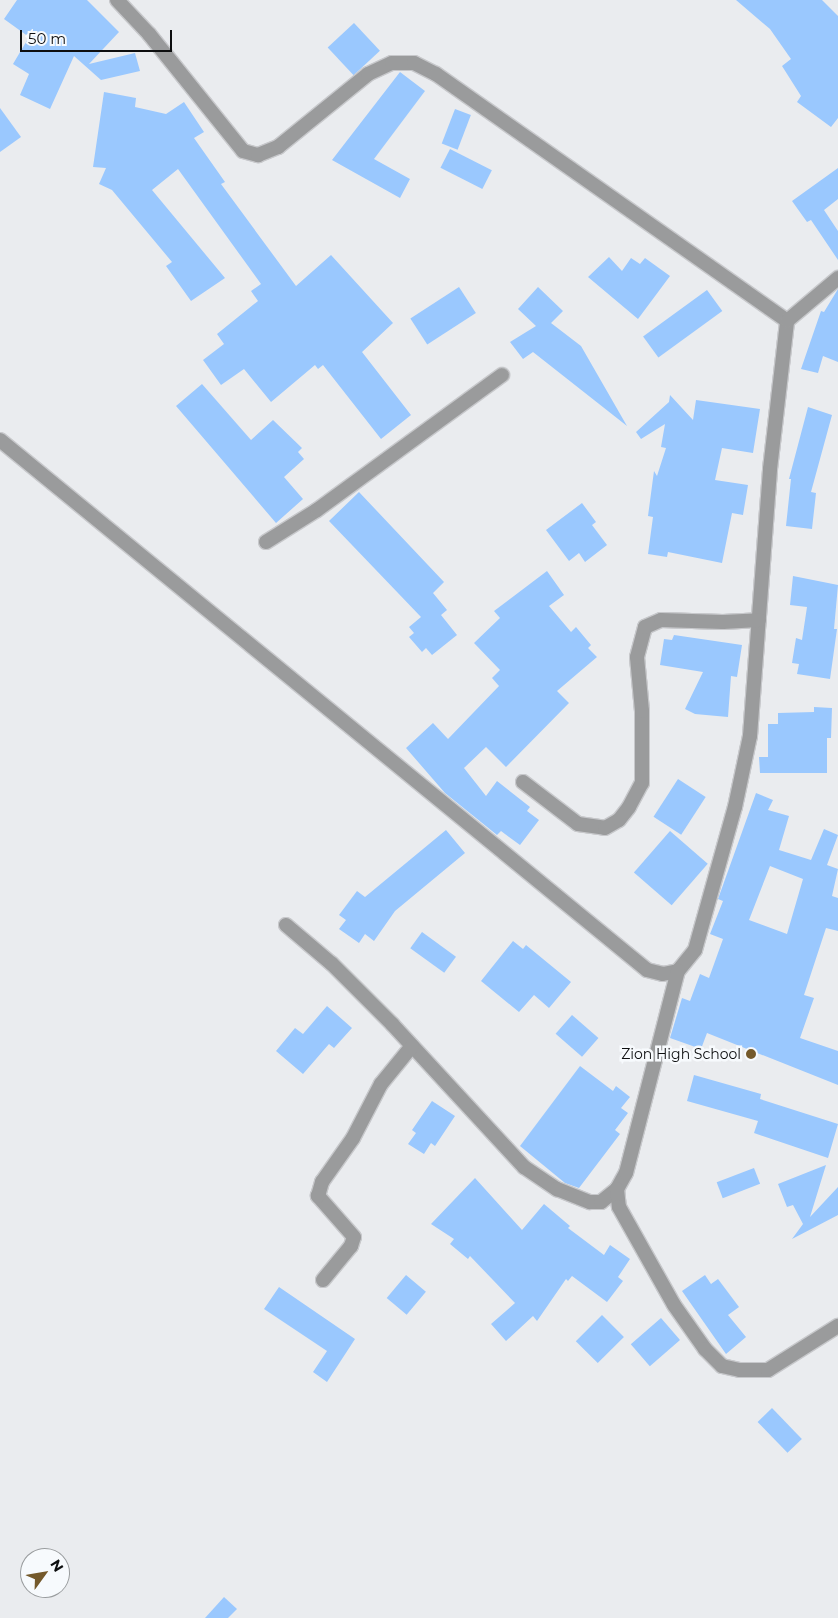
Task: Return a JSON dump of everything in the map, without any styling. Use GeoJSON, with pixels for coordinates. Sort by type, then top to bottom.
{"type":"FeatureCollection","features":[{"type":"Feature","properties":{"kind":"street"},"geometry":{"type":"LineString","coordinates":[[117,0],[149,34],[243,151],[258,155],[278,147],[368,74],[392,63],[414,63],[436,74],[787,321]]}},
{"type":"Feature","properties":{"kind":"street"},"geometry":{"type":"LineString","coordinates":[[286,925],[332,964],[412,1046],[524,1168],[558,1189],[590,1202],[601,1202],[616,1189],[626,1173],[678,972],[695,950],[735,807],[750,736],[770,469],[787,321],[838,278]]}},
{"type":"Feature","properties":{"kind":"street"},"geometry":{"type":"LineString","coordinates":[[266,542],[317,510],[502,375]]}},
{"type":"Feature","properties":{"kind":"street"},"geometry":{"type":"LineString","coordinates":[[0,440],[647,970],[663,974],[678,972]]}},
{"type":"Feature","properties":{"kind":"street"},"geometry":{"type":"LineString","coordinates":[[523,782],[578,824],[605,828],[619,820],[630,808],[642,783],[642,711],[637,657],[645,627],[661,620],[723,622],[759,620]]}},
{"type":"Feature","properties":{"kind":"street"},"geometry":{"type":"LineString","coordinates":[[323,1280],[351,1246],[354,1237],[318,1196],[322,1182],[353,1138],[382,1084],[412,1046]]}},
{"type":"Feature","properties":{"kind":"street"},"geometry":{"type":"LineString","coordinates":[[616,1189],[619,1207],[674,1305],[705,1349],[722,1366],[740,1370],[768,1370],[838,1326]]}},
{"type":"Feature","properties":{"kind":"building"},"geometry":{"type":"Polygon","coordinates":[[[17,0],[87,0],[119,32],[89,64],[135,53],[140,71],[101,80],[74,56],[50,109],[20,95],[29,74],[13,64],[29,37],[4,19],[17,0]]]}},
{"type":"Feature","properties":{"kind":"building"},"geometry":{"type":"Polygon","coordinates":[[[736,0],[822,0],[838,16],[838,118],[831,127],[797,102],[801,96],[782,66],[791,59],[770,29],[736,0]]]}},
{"type":"Feature","properties":{"kind":"building"},"geometry":{"type":"Polygon","coordinates":[[[354,23],[380,51],[354,75],[328,48],[354,23]]]}},
{"type":"Feature","properties":{"kind":"building"},"geometry":{"type":"Polygon","coordinates":[[[400,72],[425,91],[374,159],[410,179],[400,198],[332,160],[400,72]]]}},
{"type":"Feature","properties":{"kind":"building"},"geometry":{"type":"Polygon","coordinates":[[[104,92],[136,98],[135,107],[166,114],[184,102],[204,132],[194,138],[225,182],[221,184],[296,286],[331,255],[393,323],[362,352],[411,415],[381,439],[323,365],[318,369],[315,365],[271,402],[244,369],[221,385],[203,360],[224,344],[217,334],[258,301],[251,291],[261,284],[178,169],[152,190],[225,278],[191,301],[166,266],[172,262],[112,190],[99,184],[106,168],[93,167],[104,92]]]}},
{"type":"Feature","properties":{"kind":"building"},"geometry":{"type":"Polygon","coordinates":[[[0,108],[21,137],[0,152],[0,108]]]}},
{"type":"Feature","properties":{"kind":"building"},"geometry":{"type":"Polygon","coordinates":[[[455,109],[471,115],[458,150],[442,144],[455,109]]]}},
{"type":"Feature","properties":{"kind":"building"},"geometry":{"type":"Polygon","coordinates":[[[450,149],[492,170],[482,189],[440,168],[450,149]]]}},
{"type":"Feature","properties":{"kind":"building"},"geometry":{"type":"Polygon","coordinates":[[[838,168],[838,199],[824,210],[838,231],[838,260],[811,220],[807,222],[792,201],[838,168]]]}},
{"type":"Feature","properties":{"kind":"building"},"geometry":{"type":"Polygon","coordinates":[[[609,257],[622,271],[631,258],[640,264],[645,258],[670,276],[638,319],[588,277],[609,257]]]}},
{"type":"Feature","properties":{"kind":"building"},"geometry":{"type":"Polygon","coordinates":[[[459,287],[476,313],[427,345],[410,319],[459,287]]]}},
{"type":"Feature","properties":{"kind":"building"},"geometry":{"type":"Polygon","coordinates":[[[538,287],[563,311],[551,323],[581,346],[627,426],[533,352],[523,359],[510,342],[536,326],[518,309],[538,287]]]}},
{"type":"Feature","properties":{"kind":"building"},"geometry":{"type":"Polygon","coordinates":[[[838,289],[838,362],[823,356],[818,373],[801,369],[821,311],[824,312],[838,289]]]}},
{"type":"Feature","properties":{"kind":"building"},"geometry":{"type":"Polygon","coordinates":[[[707,290],[722,311],[658,357],[643,336],[707,290]]]}},
{"type":"Feature","properties":{"kind":"building"},"geometry":{"type":"Polygon","coordinates":[[[202,384],[251,440],[273,420],[302,448],[298,452],[304,459],[284,477],[303,499],[276,523],[176,406],[202,384]]]}},
{"type":"Feature","properties":{"kind":"building"},"geometry":{"type":"Polygon","coordinates":[[[670,395],[693,420],[696,400],[760,409],[753,453],[722,448],[715,480],[748,485],[743,515],[732,513],[722,563],[668,552],[667,557],[648,554],[653,517],[648,516],[654,471],[657,476],[666,448],[661,447],[665,424],[641,439],[636,432],[669,402],[670,395]]]}},
{"type":"Feature","properties":{"kind":"building"},"geometry":{"type":"Polygon","coordinates":[[[808,407],[832,415],[811,492],[816,493],[812,529],[786,526],[791,479],[789,479],[808,407]]]}},
{"type":"Feature","properties":{"kind":"building"},"geometry":{"type":"Polygon","coordinates":[[[359,492],[444,582],[433,593],[447,610],[441,615],[457,635],[432,655],[426,648],[422,652],[409,637],[414,633],[409,627],[421,617],[329,521],[359,492]]]}},
{"type":"Feature","properties":{"kind":"building"},"geometry":{"type":"Polygon","coordinates":[[[582,503],[596,522],[592,525],[607,545],[585,562],[579,553],[569,561],[546,530],[582,503]]]}},
{"type":"Feature","properties":{"kind":"building"},"geometry":{"type":"Polygon","coordinates":[[[547,571],[564,595],[549,606],[571,632],[576,627],[591,645],[588,648],[597,657],[557,691],[569,703],[506,767],[486,747],[464,768],[486,796],[497,781],[530,807],[527,811],[539,820],[520,845],[501,831],[497,835],[445,793],[406,748],[433,723],[448,739],[499,686],[492,678],[500,670],[474,643],[500,618],[494,611],[547,571]]]}},
{"type":"Feature","properties":{"kind":"building"},"geometry":{"type":"Polygon","coordinates":[[[793,576],[838,585],[834,629],[837,629],[830,679],[797,674],[799,664],[792,663],[796,638],[802,640],[807,607],[790,605],[793,576]]]}},
{"type":"Feature","properties":{"kind":"building"},"geometry":{"type":"Polygon","coordinates":[[[674,635],[742,645],[737,677],[731,676],[728,717],[695,714],[685,709],[703,672],[660,665],[664,639],[672,640],[674,635]]]}},
{"type":"Feature","properties":{"kind":"building"},"geometry":{"type":"Polygon","coordinates":[[[814,707],[832,708],[831,738],[827,738],[827,773],[760,773],[759,757],[768,757],[768,724],[778,724],[778,713],[814,712],[814,707]]]}},
{"type":"Feature","properties":{"kind":"building"},"geometry":{"type":"Polygon","coordinates":[[[678,779],[706,797],[681,835],[653,817],[678,779]]]}},
{"type":"Feature","properties":{"kind":"building"},"geometry":{"type":"Polygon","coordinates":[[[756,793],[773,800],[768,810],[789,816],[779,850],[811,860],[824,829],[838,835],[827,865],[838,869],[832,896],[838,898],[838,931],[826,928],[804,995],[814,998],[800,1038],[838,1051],[838,1085],[707,1033],[701,1049],[670,1038],[682,998],[690,1001],[700,974],[709,978],[723,939],[710,934],[723,901],[718,899],[756,793]],[[770,866],[749,920],[787,934],[803,879],[770,866]]]}},
{"type":"Feature","properties":{"kind":"building"},"geometry":{"type":"Polygon","coordinates":[[[446,830],[465,853],[395,911],[374,941],[365,934],[359,943],[339,929],[346,920],[339,915],[357,891],[365,897],[446,830]]]}},
{"type":"Feature","properties":{"kind":"building"},"geometry":{"type":"Polygon","coordinates":[[[670,831],[708,864],[672,905],[634,873],[670,831]]]}},
{"type":"Feature","properties":{"kind":"building"},"geometry":{"type":"Polygon","coordinates":[[[422,932],[456,957],[444,973],[410,948],[422,932]]]}},
{"type":"Feature","properties":{"kind":"building"},"geometry":{"type":"Polygon","coordinates":[[[513,941],[523,949],[526,945],[571,982],[549,1008],[534,995],[519,1012],[481,981],[513,941]]]}},
{"type":"Feature","properties":{"kind":"building"},"geometry":{"type":"Polygon","coordinates":[[[327,1006],[352,1028],[334,1048],[329,1044],[303,1074],[276,1051],[295,1028],[303,1034],[327,1006]]]}},
{"type":"Feature","properties":{"kind":"building"},"geometry":{"type":"Polygon","coordinates":[[[572,1015],[598,1038],[582,1057],[556,1034],[572,1015]]]}},
{"type":"Feature","properties":{"kind":"building"},"geometry":{"type":"Polygon","coordinates":[[[580,1066],[613,1091],[616,1086],[630,1097],[621,1108],[628,1113],[615,1130],[620,1134],[579,1188],[565,1183],[520,1146],[580,1066]]]}},
{"type":"Feature","properties":{"kind":"building"},"geometry":{"type":"Polygon","coordinates":[[[694,1075],[761,1094],[760,1099],[838,1124],[828,1158],[754,1133],[758,1121],[687,1101],[694,1075]]]}},
{"type":"Feature","properties":{"kind":"building"},"geometry":{"type":"Polygon","coordinates":[[[432,1101],[455,1116],[435,1146],[431,1143],[424,1154],[408,1144],[416,1133],[412,1130],[432,1101]]]}},
{"type":"Feature","properties":{"kind":"building"},"geometry":{"type":"Polygon","coordinates":[[[826,1165],[810,1217],[838,1187],[838,1215],[792,1239],[803,1224],[793,1205],[787,1207],[778,1184],[826,1165]]]}},
{"type":"Feature","properties":{"kind":"building"},"geometry":{"type":"Polygon","coordinates":[[[754,1168],[760,1184],[723,1198],[717,1182],[754,1168]]]}},
{"type":"Feature","properties":{"kind":"building"},"geometry":{"type":"Polygon","coordinates":[[[475,1178],[522,1230],[544,1204],[570,1226],[568,1228],[604,1255],[610,1245],[630,1259],[618,1277],[623,1281],[607,1302],[572,1276],[568,1281],[566,1279],[537,1321],[533,1316],[506,1341],[491,1324],[515,1303],[470,1256],[468,1259],[450,1244],[454,1239],[431,1224],[475,1178]]]}},
{"type":"Feature","properties":{"kind":"building"},"geometry":{"type":"Polygon","coordinates":[[[406,1275],[426,1292],[407,1315],[387,1298],[406,1275]]]}},
{"type":"Feature","properties":{"kind":"building"},"geometry":{"type":"Polygon","coordinates":[[[705,1275],[711,1284],[718,1279],[739,1307],[728,1315],[746,1337],[726,1354],[682,1291],[705,1275]]]}},
{"type":"Feature","properties":{"kind":"building"},"geometry":{"type":"Polygon","coordinates":[[[279,1287],[355,1339],[327,1382],[313,1372],[327,1351],[264,1309],[279,1287]]]}},
{"type":"Feature","properties":{"kind":"building"},"geometry":{"type":"Polygon","coordinates":[[[602,1315],[624,1337],[598,1363],[576,1341],[602,1315]]]}},
{"type":"Feature","properties":{"kind":"building"},"geometry":{"type":"Polygon","coordinates":[[[661,1318],[680,1340],[650,1366],[631,1344],[661,1318]]]}},
{"type":"Feature","properties":{"kind":"building"},"geometry":{"type":"Polygon","coordinates":[[[772,1408],[802,1439],[787,1453],[758,1422],[772,1408]]]}},
{"type":"Feature","properties":{"kind":"building"},"geometry":{"type":"Polygon","coordinates":[[[224,1597],[237,1609],[228,1618],[205,1618],[224,1597]]]}},
{"type":"Feature","properties":{"kind":"place","name":"Zion High School"},"geometry":{"type":"Point","coordinates":[751,1054]}}]}
